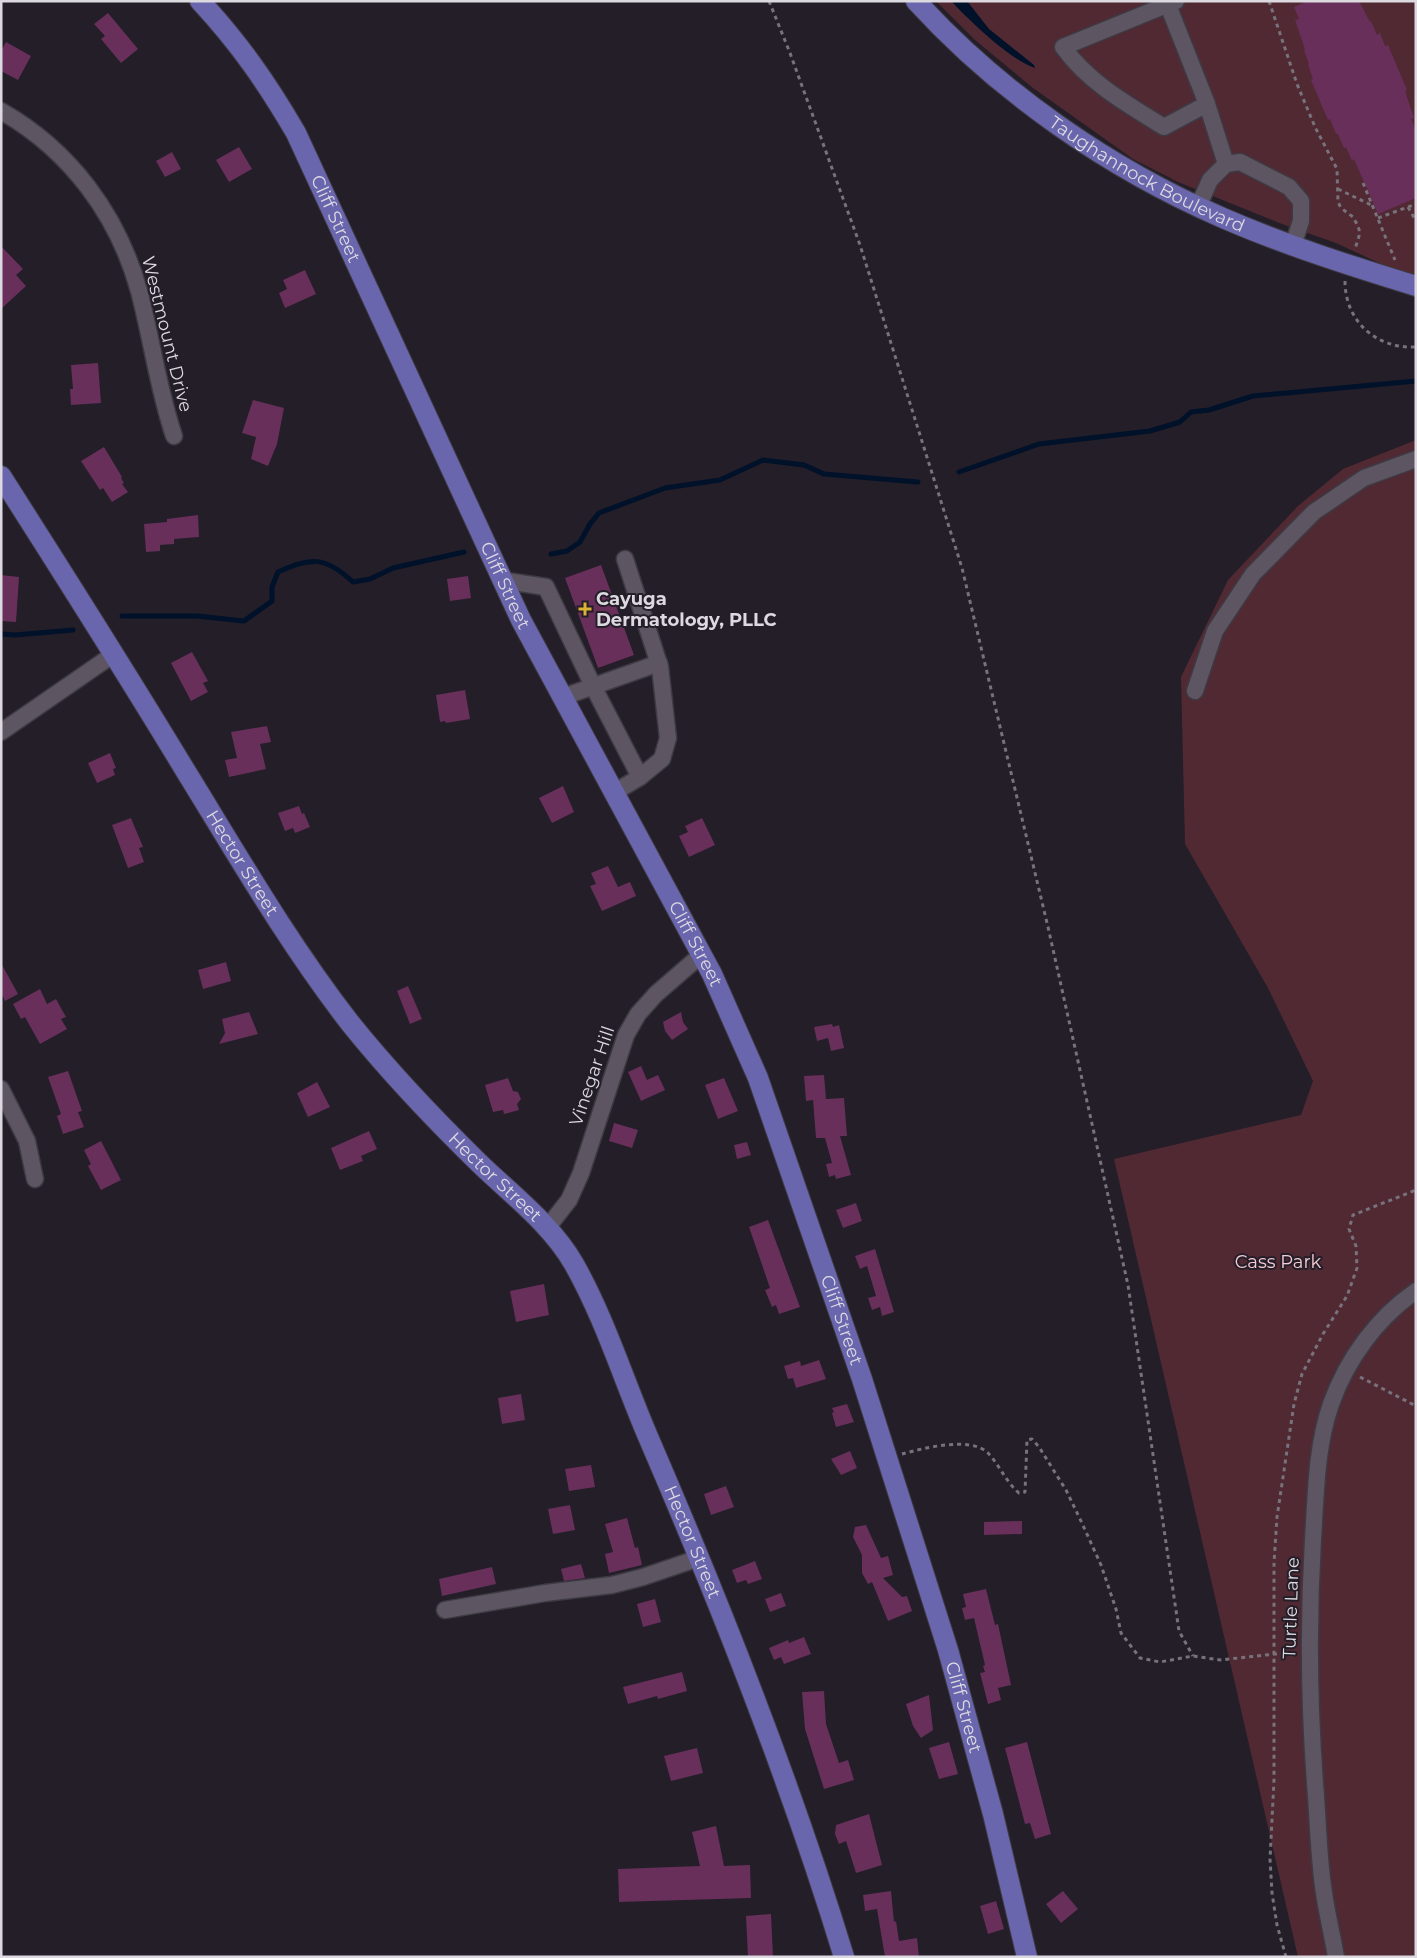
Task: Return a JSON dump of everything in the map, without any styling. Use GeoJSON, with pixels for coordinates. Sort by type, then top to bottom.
{"type":"FeatureCollection","features":[{"type":"Feature","properties":{"kind":"main road","name":"Cliff Street"},"geometry":{"type":"LineString","coordinates":[[200,1],[246,54],[278,101],[296,133],[521,620],[701,955],[736,1026],[758,1078],[862,1379],[948,1650],[993,1814],[1026,1957]]}},
{"type":"Feature","properties":{"kind":"main road","name":"Taughannock Boulevard"},"geometry":{"type":"LineString","coordinates":[[916,1],[974,57],[1060,126],[1136,176],[1198,207],[1293,245],[1416,286]]}},
{"type":"Feature","properties":{"kind":"main road","name":"Hector Street"},"geometry":{"type":"LineString","coordinates":[[1,476],[114,654],[272,913],[349,1021],[422,1108],[546,1228],[573,1263],[598,1315],[631,1399],[699,1558],[788,1789],[822,1884],[844,1957]]}},
{"type":"Feature","properties":{"kind":"street"},"geometry":{"type":"LineString","coordinates":[[1207,104],[1164,127],[1102,88],[1072,60],[1064,47],[1172,3],[1207,104],[1226,164]]}},
{"type":"Feature","properties":{"kind":"street","name":"Westmount Drive"},"geometry":{"type":"LineString","coordinates":[[1,112],[23,124],[70,164],[112,221],[130,264],[139,292],[164,408],[174,436]]}},
{"type":"Feature","properties":{"kind":"street"},"geometry":{"type":"LineString","coordinates":[[1198,207],[1210,180],[1226,164],[1240,162],[1289,187],[1301,201],[1301,221],[1293,245]]}},
{"type":"Feature","properties":{"kind":"street"},"geometry":{"type":"LineString","coordinates":[[1194,691],[1216,631],[1253,574],[1314,512],[1364,478],[1416,459]]}},
{"type":"Feature","properties":{"kind":"street"},"geometry":{"type":"LineString","coordinates":[[615,792],[640,777],[662,759],[668,738],[659,663],[625,559]]}},
{"type":"Feature","properties":{"kind":"street"},"geometry":{"type":"LineString","coordinates":[[502,580],[546,587],[593,686],[640,777]]}},
{"type":"Feature","properties":{"kind":"street"},"geometry":{"type":"LineString","coordinates":[[1,732],[114,654]]}},
{"type":"Feature","properties":{"kind":"street"},"geometry":{"type":"LineString","coordinates":[[563,697],[659,663]]}},
{"type":"Feature","properties":{"kind":"street","name":"Vinegar Hill"},"geometry":{"type":"LineString","coordinates":[[546,1228],[569,1200],[581,1173],[626,1035],[638,1014],[656,994],[701,955]]}},
{"type":"Feature","properties":{"kind":"street"},"geometry":{"type":"LineString","coordinates":[[1,1089],[27,1141],[35,1179]]}},
{"type":"Feature","properties":{"kind":"street","name":"Turtle Lane"},"geometry":{"type":"LineString","coordinates":[[1336,1957],[1320,1863],[1313,1764],[1309,1656],[1311,1565],[1317,1475],[1328,1413],[1346,1370],[1374,1329],[1390,1311],[1416,1291]]}},
{"type":"Feature","properties":{"kind":"street"},"geometry":{"type":"LineString","coordinates":[[445,1610],[545,1593],[612,1585],[643,1577],[699,1558]]}},
{"type":"Feature","properties":{"kind":"path"},"geometry":{"type":"LineString","coordinates":[[769,1],[790,53],[860,245],[962,568],[1048,926],[1128,1285],[1179,1631],[1193,1656]]}},
{"type":"Feature","properties":{"kind":"path"},"geometry":{"type":"LineString","coordinates":[[1269,1],[1297,84],[1315,127],[1337,169],[1338,202],[1353,217],[1360,234],[1356,247]]}},
{"type":"Feature","properties":{"kind":"path"},"geometry":{"type":"LineString","coordinates":[[1363,183],[1395,260]]}},
{"type":"Feature","properties":{"kind":"path"},"geometry":{"type":"LineString","coordinates":[[1338,189],[1372,206]]}},
{"type":"Feature","properties":{"kind":"path"},"geometry":{"type":"LineString","coordinates":[[1378,218],[1416,204]]}},
{"type":"Feature","properties":{"kind":"path"},"geometry":{"type":"LineString","coordinates":[[1408,207],[1416,221]]}},
{"type":"Feature","properties":{"kind":"path"},"geometry":{"type":"LineString","coordinates":[[1345,279],[1345,294],[1349,308],[1366,331],[1395,346],[1416,347]]}},
{"type":"Feature","properties":{"kind":"path"},"geometry":{"type":"LineString","coordinates":[[1346,1370],[1416,1406]]}},
{"type":"Feature","properties":{"kind":"path"},"geometry":{"type":"LineString","coordinates":[[899,1455],[933,1447],[978,1445],[988,1453],[1012,1486],[1020,1493],[1025,1492],[1027,1440],[1032,1439],[1066,1490],[1101,1565],[1116,1609],[1121,1633],[1140,1658],[1160,1662],[1193,1656],[1220,1660],[1275,1654],[1309,1656]]}},
{"type":"Feature","properties":{"kind":"green space"},"geometry":{"type":"Polygon","coordinates":[[[936,1],[1416,1],[1416,280],[1336,243],[1282,224],[1178,182],[1133,159],[1033,88],[975,40],[936,1]]]}},
{"type":"Feature","properties":{"kind":"green space","name":"Cass Park"},"geometry":{"type":"Polygon","coordinates":[[[1416,440],[1416,1957],[1298,1957],[1114,1159],[1301,1115],[1313,1081],[1268,988],[1185,844],[1181,677],[1228,580],[1298,506],[1343,469],[1416,440]]]}},
{"type":"Feature","properties":{"kind":"water"},"geometry":{"type":"Polygon","coordinates":[[[951,1],[967,1],[989,29],[1034,65],[1035,68],[1002,48],[979,29],[951,1]]]}},
{"type":"Feature","properties":{"kind":"building"},"geometry":{"type":"Polygon","coordinates":[[[1308,1],[1359,1],[1377,35],[1380,33],[1385,46],[1388,45],[1407,90],[1405,91],[1414,118],[1411,119],[1416,131],[1416,198],[1378,214],[1354,159],[1352,161],[1346,147],[1344,148],[1338,134],[1336,134],[1330,119],[1328,120],[1311,80],[1313,79],[1295,20],[1299,19],[1294,7],[1308,1]]]}},
{"type":"Feature","properties":{"kind":"building"},"geometry":{"type":"Polygon","coordinates":[[[108,13],[138,49],[121,63],[101,39],[105,36],[94,24],[108,13]]]}},
{"type":"Feature","properties":{"kind":"building"},"geometry":{"type":"Polygon","coordinates":[[[6,42],[31,56],[18,80],[1,71],[1,51],[6,42]]]}},
{"type":"Feature","properties":{"kind":"building"},"geometry":{"type":"Polygon","coordinates":[[[239,147],[252,169],[229,182],[216,160],[239,147]]]}},
{"type":"Feature","properties":{"kind":"building"},"geometry":{"type":"Polygon","coordinates":[[[172,152],[181,169],[165,177],[156,161],[172,152]]]}},
{"type":"Feature","properties":{"kind":"building"},"geometry":{"type":"Polygon","coordinates":[[[1,246],[23,269],[16,275],[26,286],[1,309],[1,246]]]}},
{"type":"Feature","properties":{"kind":"building"},"geometry":{"type":"Polygon","coordinates":[[[305,270],[316,294],[285,308],[279,293],[287,289],[283,280],[305,270]]]}},
{"type":"Feature","properties":{"kind":"building"},"geometry":{"type":"Polygon","coordinates":[[[98,363],[101,403],[71,405],[70,389],[73,389],[71,365],[98,363]]]}},
{"type":"Feature","properties":{"kind":"building"},"geometry":{"type":"Polygon","coordinates":[[[253,400],[284,408],[277,444],[268,466],[251,459],[256,437],[242,433],[253,400]]]}},
{"type":"Feature","properties":{"kind":"building"},"geometry":{"type":"Polygon","coordinates":[[[104,447],[122,477],[124,483],[122,484],[128,492],[112,502],[103,488],[100,490],[81,461],[104,447]]]}},
{"type":"Feature","properties":{"kind":"building"},"geometry":{"type":"Polygon","coordinates":[[[198,515],[199,537],[174,539],[174,544],[160,545],[160,551],[146,552],[144,524],[167,522],[167,519],[198,515]]]}},
{"type":"Feature","properties":{"kind":"building"},"geometry":{"type":"Polygon","coordinates":[[[601,565],[634,655],[598,668],[565,578],[601,565]]]}},
{"type":"Feature","properties":{"kind":"building"},"geometry":{"type":"Polygon","coordinates":[[[1,575],[19,577],[16,622],[1,621],[1,575]]]}},
{"type":"Feature","properties":{"kind":"building"},"geometry":{"type":"Polygon","coordinates":[[[468,576],[471,598],[450,601],[447,579],[468,576]]]}},
{"type":"Feature","properties":{"kind":"building"},"geometry":{"type":"Polygon","coordinates":[[[192,652],[208,681],[203,683],[208,692],[191,701],[171,663],[192,652]]]}},
{"type":"Feature","properties":{"kind":"building"},"geometry":{"type":"Polygon","coordinates":[[[465,690],[470,719],[446,723],[445,721],[440,722],[436,695],[465,690]]]}},
{"type":"Feature","properties":{"kind":"building"},"geometry":{"type":"Polygon","coordinates":[[[267,726],[271,742],[260,744],[266,769],[229,777],[225,760],[237,758],[231,732],[267,726]]]}},
{"type":"Feature","properties":{"kind":"building"},"geometry":{"type":"Polygon","coordinates":[[[110,753],[116,768],[113,769],[115,775],[97,783],[88,763],[110,753]]]}},
{"type":"Feature","properties":{"kind":"building"},"geometry":{"type":"Polygon","coordinates":[[[563,786],[574,812],[552,823],[539,798],[563,786]]]}},
{"type":"Feature","properties":{"kind":"building"},"geometry":{"type":"Polygon","coordinates":[[[299,806],[310,827],[295,833],[293,828],[285,831],[278,813],[299,806]]]}},
{"type":"Feature","properties":{"kind":"building"},"geometry":{"type":"Polygon","coordinates":[[[131,818],[143,847],[139,848],[144,862],[128,868],[112,825],[131,818]]]}},
{"type":"Feature","properties":{"kind":"building"},"geometry":{"type":"Polygon","coordinates":[[[702,818],[715,845],[689,857],[679,836],[688,832],[685,826],[702,818]]]}},
{"type":"Feature","properties":{"kind":"building"},"geometry":{"type":"Polygon","coordinates":[[[608,866],[618,887],[630,882],[636,896],[602,911],[590,886],[596,884],[591,873],[608,866]]]}},
{"type":"Feature","properties":{"kind":"building"},"geometry":{"type":"Polygon","coordinates":[[[226,962],[231,981],[203,989],[198,970],[226,962]]]}},
{"type":"Feature","properties":{"kind":"building"},"geometry":{"type":"Polygon","coordinates":[[[1,963],[18,994],[5,1001],[1,993],[1,963]]]}},
{"type":"Feature","properties":{"kind":"building"},"geometry":{"type":"Polygon","coordinates":[[[408,986],[422,1019],[410,1024],[397,991],[408,986]]]}},
{"type":"Feature","properties":{"kind":"building"},"geometry":{"type":"Polygon","coordinates":[[[40,989],[47,1004],[56,999],[66,1017],[61,1019],[67,1029],[40,1044],[25,1017],[21,1019],[13,1004],[40,989]]]}},
{"type":"Feature","properties":{"kind":"building"},"geometry":{"type":"Polygon","coordinates":[[[249,1012],[258,1034],[219,1044],[225,1033],[222,1019],[249,1012]]]}},
{"type":"Feature","properties":{"kind":"building"},"geometry":{"type":"Polygon","coordinates":[[[681,1012],[683,1022],[688,1029],[672,1040],[665,1031],[663,1022],[681,1012]]]}},
{"type":"Feature","properties":{"kind":"building"},"geometry":{"type":"Polygon","coordinates":[[[832,1024],[833,1027],[839,1025],[844,1048],[831,1051],[828,1038],[817,1041],[814,1027],[832,1024]]]}},
{"type":"Feature","properties":{"kind":"building"},"geometry":{"type":"Polygon","coordinates":[[[641,1066],[647,1080],[658,1075],[665,1090],[641,1101],[628,1072],[641,1066]]]}},
{"type":"Feature","properties":{"kind":"building"},"geometry":{"type":"Polygon","coordinates":[[[68,1071],[82,1111],[78,1112],[84,1127],[63,1134],[57,1116],[61,1114],[48,1077],[68,1071]]]}},
{"type":"Feature","properties":{"kind":"building"},"geometry":{"type":"Polygon","coordinates":[[[824,1075],[826,1099],[844,1098],[847,1136],[840,1136],[851,1175],[836,1179],[835,1175],[829,1177],[826,1164],[832,1163],[825,1138],[816,1138],[813,1100],[806,1101],[804,1076],[824,1075]]]}},
{"type":"Feature","properties":{"kind":"building"},"geometry":{"type":"Polygon","coordinates":[[[508,1078],[513,1091],[518,1092],[521,1099],[517,1104],[519,1110],[504,1114],[503,1110],[493,1112],[485,1085],[508,1078]]]}},
{"type":"Feature","properties":{"kind":"building"},"geometry":{"type":"Polygon","coordinates":[[[724,1078],[738,1111],[718,1119],[705,1085],[724,1078]]]}},
{"type":"Feature","properties":{"kind":"building"},"geometry":{"type":"Polygon","coordinates":[[[317,1082],[330,1107],[308,1117],[297,1093],[317,1082]]]}},
{"type":"Feature","properties":{"kind":"building"},"geometry":{"type":"Polygon","coordinates":[[[614,1123],[638,1130],[632,1148],[609,1141],[614,1123]]]}},
{"type":"Feature","properties":{"kind":"building"},"geometry":{"type":"Polygon","coordinates":[[[369,1131],[377,1149],[361,1156],[363,1161],[340,1170],[331,1148],[369,1131]]]}},
{"type":"Feature","properties":{"kind":"building"},"geometry":{"type":"Polygon","coordinates":[[[101,1141],[121,1180],[101,1190],[88,1166],[91,1164],[84,1150],[101,1141]]]}},
{"type":"Feature","properties":{"kind":"building"},"geometry":{"type":"Polygon","coordinates":[[[747,1142],[751,1155],[737,1159],[734,1145],[747,1142]]]}},
{"type":"Feature","properties":{"kind":"building"},"geometry":{"type":"Polygon","coordinates":[[[856,1203],[862,1221],[843,1228],[836,1210],[856,1203]]]}},
{"type":"Feature","properties":{"kind":"building"},"geometry":{"type":"Polygon","coordinates":[[[768,1220],[800,1307],[779,1314],[776,1305],[772,1307],[765,1290],[770,1288],[749,1227],[768,1220]]]}},
{"type":"Feature","properties":{"kind":"building"},"geometry":{"type":"Polygon","coordinates":[[[875,1249],[894,1312],[882,1316],[880,1307],[872,1310],[868,1298],[876,1296],[867,1266],[860,1269],[855,1256],[875,1249]]]}},
{"type":"Feature","properties":{"kind":"building"},"geometry":{"type":"Polygon","coordinates":[[[544,1284],[549,1315],[516,1322],[510,1291],[544,1284]]]}},
{"type":"Feature","properties":{"kind":"building"},"geometry":{"type":"Polygon","coordinates":[[[819,1360],[826,1379],[796,1388],[793,1378],[788,1379],[784,1366],[800,1361],[801,1366],[819,1360]]]}},
{"type":"Feature","properties":{"kind":"building"},"geometry":{"type":"Polygon","coordinates":[[[521,1394],[525,1420],[502,1424],[498,1398],[521,1394]]]}},
{"type":"Feature","properties":{"kind":"building"},"geometry":{"type":"Polygon","coordinates":[[[847,1404],[854,1422],[836,1427],[832,1408],[847,1404]]]}},
{"type":"Feature","properties":{"kind":"building"},"geometry":{"type":"Polygon","coordinates":[[[850,1451],[857,1468],[841,1475],[831,1459],[850,1451]]]}},
{"type":"Feature","properties":{"kind":"building"},"geometry":{"type":"Polygon","coordinates":[[[591,1465],[595,1487],[569,1491],[565,1469],[591,1465]]]}},
{"type":"Feature","properties":{"kind":"building"},"geometry":{"type":"Polygon","coordinates":[[[726,1486],[734,1507],[711,1515],[704,1494],[726,1486]]]}},
{"type":"Feature","properties":{"kind":"building"},"geometry":{"type":"Polygon","coordinates":[[[570,1505],[575,1530],[553,1534],[548,1509],[570,1505]]]}},
{"type":"Feature","properties":{"kind":"building"},"geometry":{"type":"Polygon","coordinates":[[[627,1518],[635,1548],[638,1547],[642,1565],[609,1573],[605,1554],[613,1552],[605,1524],[627,1518]]]}},
{"type":"Feature","properties":{"kind":"building"},"geometry":{"type":"Polygon","coordinates":[[[1022,1521],[1022,1534],[984,1535],[984,1522],[1022,1521]]]}},
{"type":"Feature","properties":{"kind":"building"},"geometry":{"type":"Polygon","coordinates":[[[866,1525],[881,1558],[888,1556],[893,1575],[883,1578],[902,1597],[907,1596],[912,1611],[888,1621],[872,1582],[868,1584],[862,1573],[862,1555],[853,1537],[855,1527],[866,1525]]]}},
{"type":"Feature","properties":{"kind":"building"},"geometry":{"type":"Polygon","coordinates":[[[755,1561],[762,1579],[748,1584],[746,1580],[737,1583],[732,1570],[755,1561]]]}},
{"type":"Feature","properties":{"kind":"building"},"geometry":{"type":"Polygon","coordinates":[[[581,1564],[585,1578],[564,1581],[561,1569],[581,1564]]]}},
{"type":"Feature","properties":{"kind":"building"},"geometry":{"type":"Polygon","coordinates":[[[492,1567],[496,1584],[442,1596],[439,1579],[492,1567]]]}},
{"type":"Feature","properties":{"kind":"building"},"geometry":{"type":"Polygon","coordinates":[[[986,1589],[995,1625],[998,1624],[1011,1685],[998,1688],[1001,1700],[988,1704],[980,1673],[985,1672],[983,1666],[985,1665],[974,1618],[965,1620],[962,1608],[966,1607],[963,1594],[986,1589]]]}},
{"type":"Feature","properties":{"kind":"building"},"geometry":{"type":"Polygon","coordinates":[[[781,1593],[786,1606],[770,1612],[765,1599],[781,1593]]]}},
{"type":"Feature","properties":{"kind":"building"},"geometry":{"type":"Polygon","coordinates":[[[655,1599],[661,1622],[643,1627],[637,1604],[655,1599]]]}},
{"type":"Feature","properties":{"kind":"building"},"geometry":{"type":"Polygon","coordinates":[[[804,1637],[811,1654],[784,1664],[781,1657],[774,1660],[769,1648],[788,1640],[789,1643],[804,1637]]]}},
{"type":"Feature","properties":{"kind":"building"},"geometry":{"type":"Polygon","coordinates":[[[682,1672],[687,1691],[658,1699],[657,1696],[628,1704],[623,1687],[682,1672]]]}},
{"type":"Feature","properties":{"kind":"building"},"geometry":{"type":"Polygon","coordinates":[[[824,1691],[826,1724],[839,1763],[848,1760],[854,1780],[824,1789],[805,1729],[802,1692],[824,1691]]]}},
{"type":"Feature","properties":{"kind":"building"},"geometry":{"type":"Polygon","coordinates":[[[929,1695],[933,1730],[921,1738],[913,1726],[906,1704],[929,1695]]]}},
{"type":"Feature","properties":{"kind":"building"},"geometry":{"type":"Polygon","coordinates":[[[949,1742],[958,1774],[939,1779],[929,1748],[949,1742]]]}},
{"type":"Feature","properties":{"kind":"building"},"geometry":{"type":"Polygon","coordinates":[[[1027,1742],[1051,1834],[1035,1839],[1030,1823],[1025,1824],[1005,1748],[1027,1742]]]}},
{"type":"Feature","properties":{"kind":"building"},"geometry":{"type":"Polygon","coordinates":[[[697,1748],[703,1773],[671,1781],[664,1756],[697,1748]]]}},
{"type":"Feature","properties":{"kind":"building"},"geometry":{"type":"Polygon","coordinates":[[[869,1814],[882,1865],[856,1873],[846,1841],[839,1844],[835,1834],[836,1825],[869,1814]]]}},
{"type":"Feature","properties":{"kind":"building"},"geometry":{"type":"Polygon","coordinates":[[[716,1826],[724,1866],[750,1865],[751,1898],[619,1902],[618,1869],[700,1866],[692,1832],[716,1826]]]}},
{"type":"Feature","properties":{"kind":"building"},"geometry":{"type":"Polygon","coordinates":[[[891,1891],[894,1922],[896,1921],[899,1941],[917,1938],[919,1957],[885,1957],[877,1909],[865,1911],[863,1895],[891,1891]]]}},
{"type":"Feature","properties":{"kind":"building"},"geometry":{"type":"Polygon","coordinates":[[[1063,1891],[1078,1909],[1061,1923],[1046,1904],[1063,1891]]]}},
{"type":"Feature","properties":{"kind":"building"},"geometry":{"type":"Polygon","coordinates":[[[996,1901],[1004,1929],[988,1934],[980,1906],[996,1901]]]}},
{"type":"Feature","properties":{"kind":"building"},"geometry":{"type":"Polygon","coordinates":[[[771,1914],[773,1957],[748,1957],[746,1916],[771,1914]]]}},
{"type":"Feature","properties":{"kind":"waterway"},"geometry":{"type":"LineString","coordinates":[[959,472],[1039,444],[1150,431],[1180,422],[1191,412],[1209,410],[1253,396],[1416,381]]}},
{"type":"Feature","properties":{"kind":"waterway"},"geometry":{"type":"LineString","coordinates":[[551,554],[567,551],[580,542],[599,513],[665,488],[720,480],[763,460],[804,465],[824,474],[918,482]]}},
{"type":"Feature","properties":{"kind":"waterway"},"geometry":{"type":"LineString","coordinates":[[122,616],[197,616],[244,621],[272,601],[272,587],[278,572],[300,563],[318,562],[326,564],[335,568],[353,582],[370,579],[393,568],[464,552]]}},
{"type":"Feature","properties":{"kind":"waterway"},"geometry":{"type":"LineString","coordinates":[[1,634],[15,635],[73,630]]}},
{"type":"Feature","properties":{"kind":"place","name":"Cayuga Dermatology, PLLC"},"geometry":{"type":"Point","coordinates":[585,609]}}]}
